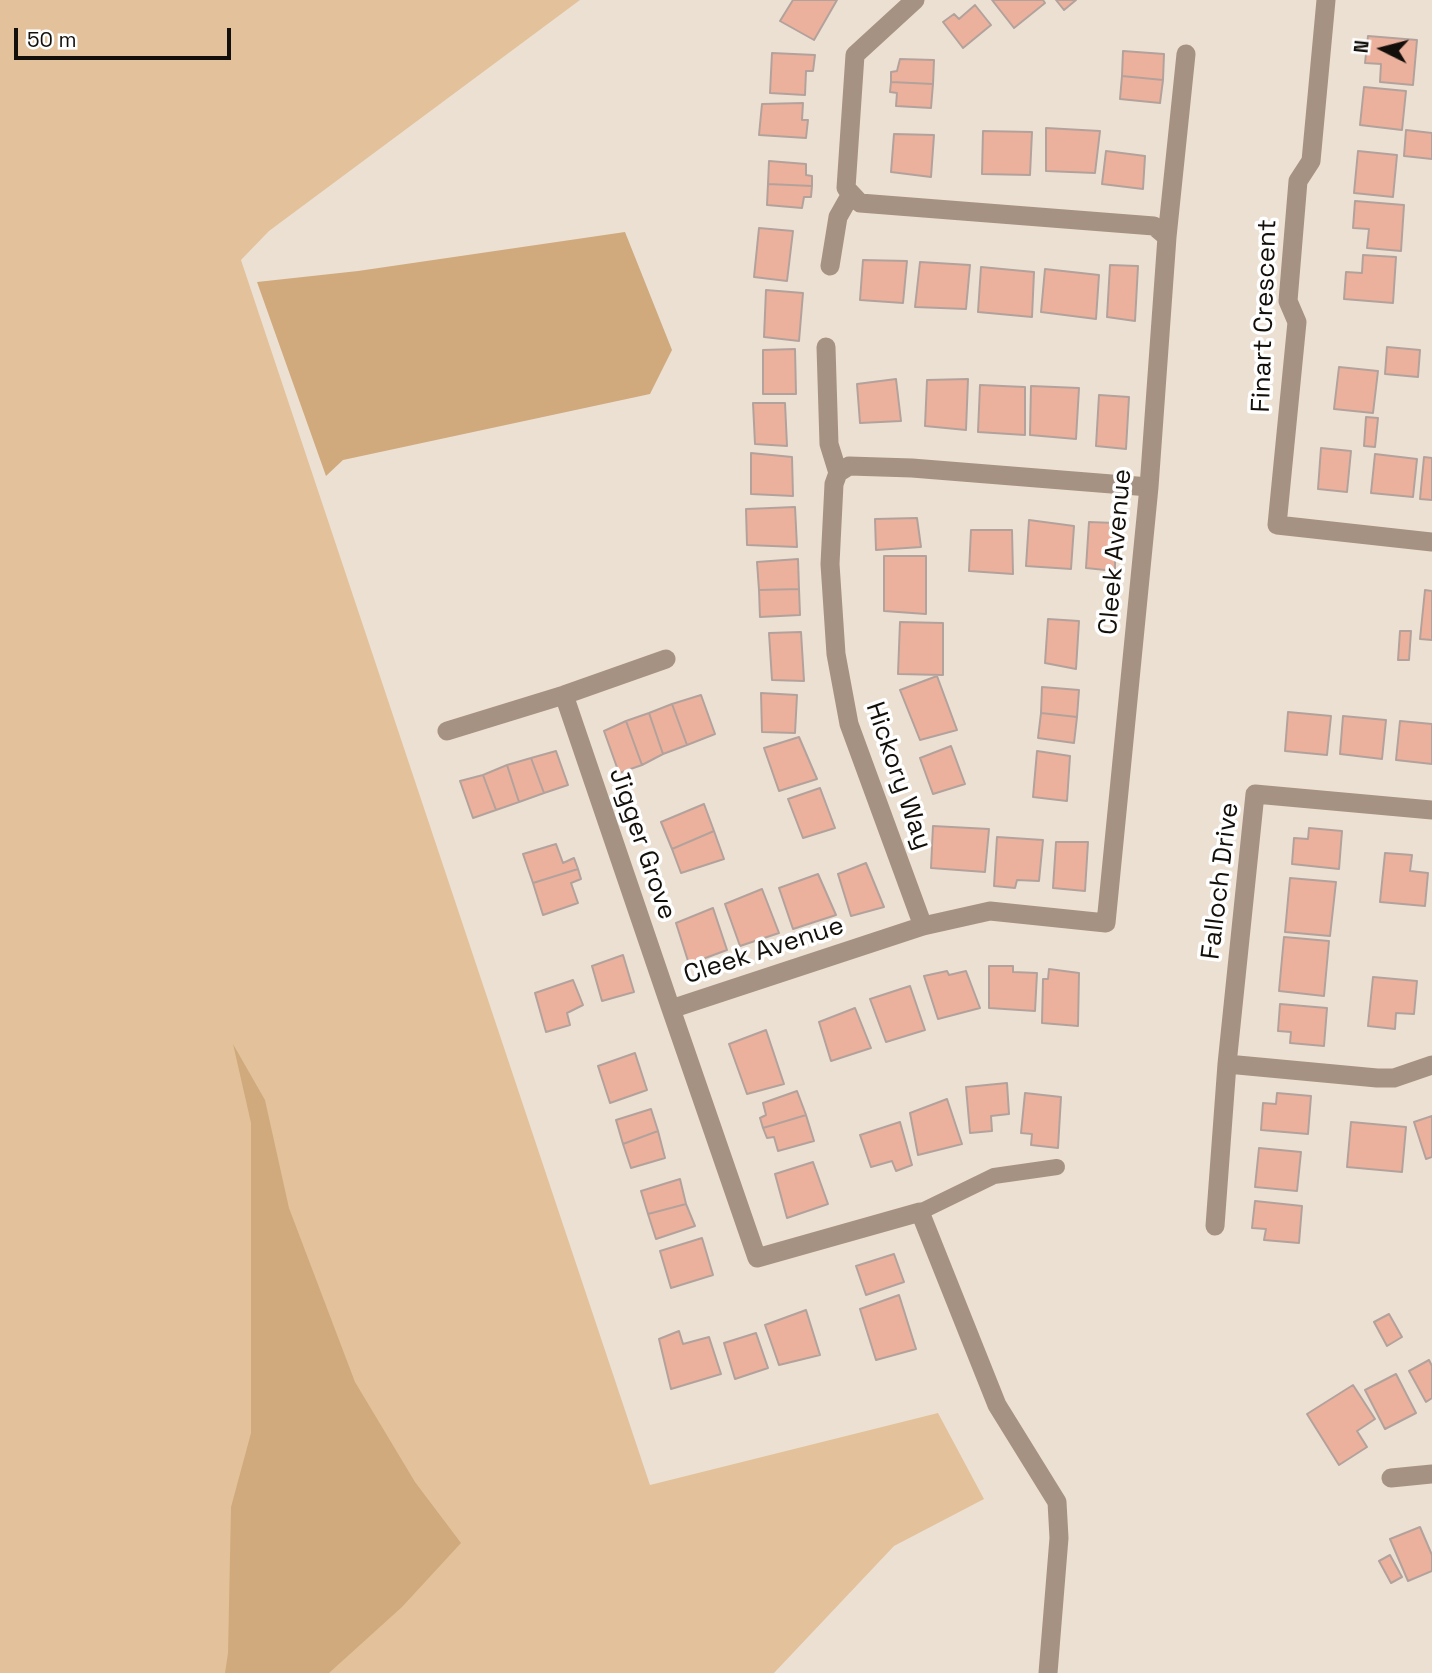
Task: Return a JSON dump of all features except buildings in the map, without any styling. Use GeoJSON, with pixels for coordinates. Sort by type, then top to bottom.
{"type":"FeatureCollection","features":[{"type":"Feature","properties":{"kind":"street"},"geometry":{"type":"LineString","coordinates":[[915,0],[855,55],[846,188],[860,203],[1154,226],[1167,237]]}},
{"type":"Feature","properties":{"kind":"street","name":"Finart Crescent"},"geometry":{"type":"LineString","coordinates":[[1326,0],[1311,161],[1298,181],[1288,301],[1297,322],[1278,526],[1432,542]]}},
{"type":"Feature","properties":{"kind":"street","name":"Cleek Avenue"},"geometry":{"type":"LineString","coordinates":[[920,1212],[757,1258],[670,1009],[923,926],[990,911],[1107,923],[1149,487],[1167,237],[1186,54]]}},
{"type":"Feature","properties":{"kind":"street"},"geometry":{"type":"LineString","coordinates":[[830,266],[838,216],[851,194]]}},
{"type":"Feature","properties":{"kind":"street","name":"Hickory Way"},"geometry":{"type":"LineString","coordinates":[[826,347],[828,444],[838,473],[834,484],[830,564],[836,654],[849,724],[923,926]]}},
{"type":"Feature","properties":{"kind":"street"},"geometry":{"type":"LineString","coordinates":[[838,473],[849,466],[912,468],[1149,487]]}},
{"type":"Feature","properties":{"kind":"street"},"geometry":{"type":"LineString","coordinates":[[447,731],[564,695],[666,659]]}},
{"type":"Feature","properties":{"kind":"street","name":"Jigger Grove"},"geometry":{"type":"LineString","coordinates":[[564,695],[670,1009]]}},
{"type":"Feature","properties":{"kind":"street","name":"Falloch Drive"},"geometry":{"type":"LineString","coordinates":[[1215,1226],[1227,1064],[1255,794],[1432,810]]}},
{"type":"Feature","properties":{"kind":"street"},"geometry":{"type":"LineString","coordinates":[[1227,1064],[1377,1078],[1394,1077],[1432,1065]]}},
{"type":"Feature","properties":{"kind":"street"},"geometry":{"type":"LineString","coordinates":[[920,1212],[996,1405],[1057,1502],[1059,1538],[1048,1673]]}},
{"type":"Feature","properties":{"kind":"street"},"geometry":{"type":"LineString","coordinates":[[1391,1478],[1432,1474]]}},
{"type":"Feature","properties":{"kind":"lane"},"geometry":{"type":"LineString","coordinates":[[920,1212],[994,1176],[1057,1167]]}},
{"type":"Feature","properties":{"kind":"shaded area"},"geometry":{"type":"Polygon","coordinates":[[[0,0],[580,0],[269,231],[241,260],[650,1485],[938,1413],[984,1499],[894,1546],[774,1673],[0,1673],[0,0]]]}},
{"type":"Feature","properties":{"kind":"shaded area"},"geometry":{"type":"Polygon","coordinates":[[[625,232],[672,350],[650,394],[343,460],[326,476],[257,282],[358,271],[625,232]]]}},
{"type":"Feature","properties":{"kind":"shaded area"},"geometry":{"type":"Polygon","coordinates":[[[233,1044],[265,1100],[289,1208],[355,1382],[415,1482],[461,1543],[402,1607],[329,1673],[225,1673],[228,1653],[231,1507],[251,1433],[251,1123],[233,1044]]]}}]}
